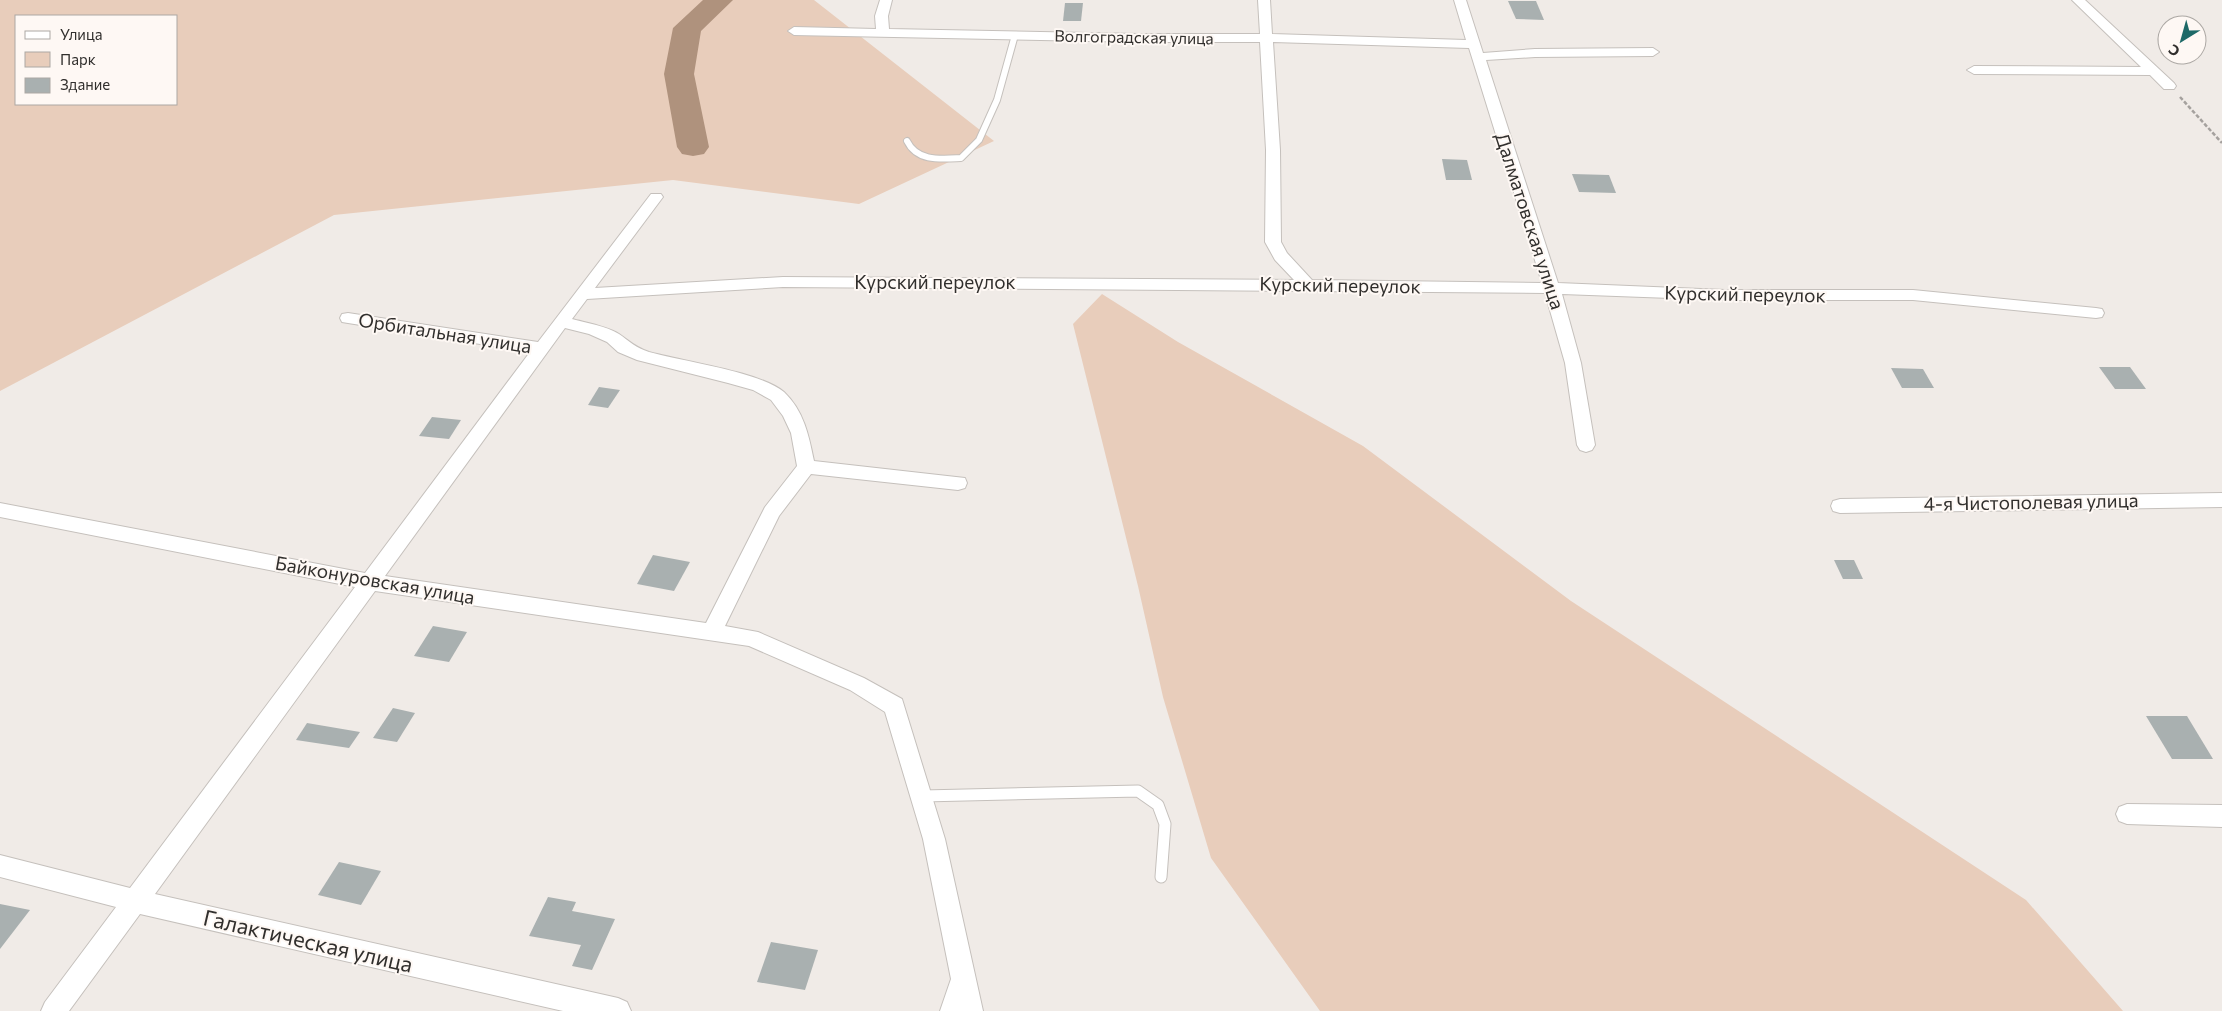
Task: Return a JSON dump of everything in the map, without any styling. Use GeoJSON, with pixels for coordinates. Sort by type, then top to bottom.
{"type":"FeatureCollection","features":[{"type":"Feature","properties":{"kind":"street"},"geometry":{"type":"LineString","coordinates":[[884,32],[880,25],[880,17],[886,0]]}},
{"type":"Feature","properties":{"kind":"street"},"geometry":{"type":"LineString","coordinates":[[1264,0],[1273,150],[1273,242],[1281,256],[1308,285]]}},
{"type":"Feature","properties":{"kind":"street","name":"Далматовская улица"},"geometry":{"type":"LineString","coordinates":[[1460,0],[1552,288],[1573,363],[1586,445]]}},
{"type":"Feature","properties":{"kind":"street"},"geometry":{"type":"LineString","coordinates":[[2078,0],[2169,86]]}},
{"type":"Feature","properties":{"kind":"street","name":"Волгоградская улица"},"geometry":{"type":"LineString","coordinates":[[794,31],[1139,38],[1266,38],[1475,51],[1535,53],[1653,52]]}},
{"type":"Feature","properties":{"kind":"street"},"geometry":{"type":"LineString","coordinates":[[1974,70],[2153,71]]}},
{"type":"Feature","properties":{"kind":"street"},"geometry":{"type":"LineString","coordinates":[[54,1011],[582,294],[656,197]]}},
{"type":"Feature","properties":{"kind":"street","name":"Курский переулок"},"geometry":{"type":"LineString","coordinates":[[582,294],[783,282],[1552,288],[1725,295],[1913,295],[2096,313]]}},
{"type":"Feature","properties":{"kind":"street","name":"Орбитальная улица"},"geometry":{"type":"LineString","coordinates":[[348,318],[543,348]]}},
{"type":"Feature","properties":{"kind":"street"},"geometry":{"type":"LineString","coordinates":[[562,322],[594,330],[613,338],[624,348],[643,356],[759,386],[777,396],[791,413],[800,433],[806,467],[772,512],[712,632]]}},
{"type":"Feature","properties":{"kind":"street"},"geometry":{"type":"LineString","coordinates":[[806,467],[958,483]]}},
{"type":"Feature","properties":{"kind":"street","name":"4-я Чистополевая улица"},"geometry":{"type":"LineString","coordinates":[[1840,506],[2222,500]]}},
{"type":"Feature","properties":{"kind":"street","name":"Байконуровская улица"},"geometry":{"type":"LineString","coordinates":[[0,510],[371,582],[751,638],[856,684],[894,706],[923,796],[934,839],[970,1011]]}},
{"type":"Feature","properties":{"kind":"street"},"geometry":{"type":"LineString","coordinates":[[2127,814],[2222,816]]}},
{"type":"Feature","properties":{"kind":"street","name":"Галактическая улица"},"geometry":{"type":"LineString","coordinates":[[0,866],[136,901],[618,1011]]}},
{"type":"Feature","properties":{"kind":"street"},"geometry":{"type":"LineString","coordinates":[[954,1011],[963,978]]}},
{"type":"Feature","properties":{"kind":"lane"},"geometry":{"type":"LineString","coordinates":[[907,141],[909,148],[919,155],[937,159],[962,158],[979,140],[990,116],[1015,34]]}},
{"type":"Feature","properties":{"kind":"lane"},"geometry":{"type":"LineString","coordinates":[[923,796],[1138,791],[1158,805],[1165,824],[1160,877]]}},
{"type":"Feature","properties":{"kind":"path"},"geometry":{"type":"LineString","coordinates":[[2169,86],[2222,143]]}},
{"type":"Feature","properties":{"kind":"green space"},"geometry":{"type":"Polygon","coordinates":[[[0,0],[814,0],[994,141],[859,204],[673,180],[334,215],[0,391],[0,0]]]}},
{"type":"Feature","properties":{"kind":"green space"},"geometry":{"type":"Polygon","coordinates":[[[1102,294],[1178,342],[1363,446],[1571,601],[2026,900],[2123,1011],[1320,1011],[1211,858],[1163,697],[1138,586],[1073,324],[1102,294]]]}},
{"type":"Feature","properties":{"kind":"building"},"geometry":{"type":"Polygon","coordinates":[[[1508,1],[1536,1],[1544,20],[1516,19],[1508,1]]]}},
{"type":"Feature","properties":{"kind":"building"},"geometry":{"type":"Polygon","coordinates":[[[1065,3],[1083,3],[1081,21],[1063,21],[1065,3]]]}},
{"type":"Feature","properties":{"kind":"building"},"geometry":{"type":"Polygon","coordinates":[[[1442,159],[1467,160],[1472,180],[1446,180],[1442,159]]]}},
{"type":"Feature","properties":{"kind":"building"},"geometry":{"type":"Polygon","coordinates":[[[1572,174],[1609,175],[1616,193],[1579,192],[1572,174]]]}},
{"type":"Feature","properties":{"kind":"building"},"geometry":{"type":"Polygon","coordinates":[[[2099,367],[2130,367],[2146,389],[2115,389],[2099,367]]]}},
{"type":"Feature","properties":{"kind":"building"},"geometry":{"type":"Polygon","coordinates":[[[1891,368],[1923,369],[1934,388],[1902,388],[1891,368]]]}},
{"type":"Feature","properties":{"kind":"building"},"geometry":{"type":"Polygon","coordinates":[[[599,387],[620,390],[608,408],[588,405],[599,387]]]}},
{"type":"Feature","properties":{"kind":"building"},"geometry":{"type":"Polygon","coordinates":[[[432,417],[461,420],[449,439],[419,436],[432,417]]]}},
{"type":"Feature","properties":{"kind":"building"},"geometry":{"type":"Polygon","coordinates":[[[653,555],[690,562],[674,591],[637,584],[653,555]]]}},
{"type":"Feature","properties":{"kind":"building"},"geometry":{"type":"Polygon","coordinates":[[[1834,560],[1854,560],[1863,579],[1843,579],[1834,560]]]}},
{"type":"Feature","properties":{"kind":"building"},"geometry":{"type":"Polygon","coordinates":[[[433,626],[467,632],[449,662],[414,656],[433,626]]]}},
{"type":"Feature","properties":{"kind":"building"},"geometry":{"type":"Polygon","coordinates":[[[393,708],[415,713],[397,742],[373,738],[393,708]]]}},
{"type":"Feature","properties":{"kind":"building"},"geometry":{"type":"Polygon","coordinates":[[[2146,716],[2187,716],[2213,759],[2172,759],[2146,716]]]}},
{"type":"Feature","properties":{"kind":"building"},"geometry":{"type":"Polygon","coordinates":[[[307,723],[360,732],[349,748],[296,740],[307,723]]]}},
{"type":"Feature","properties":{"kind":"building"},"geometry":{"type":"Polygon","coordinates":[[[339,862],[381,871],[361,905],[318,895],[339,862]]]}},
{"type":"Feature","properties":{"kind":"building"},"geometry":{"type":"Polygon","coordinates":[[[548,897],[576,902],[572,911],[615,919],[592,970],[572,966],[581,945],[529,936],[548,897]]]}},
{"type":"Feature","properties":{"kind":"building"},"geometry":{"type":"Polygon","coordinates":[[[0,904],[30,910],[0,949],[0,904]]]}},
{"type":"Feature","properties":{"kind":"building"},"geometry":{"type":"Polygon","coordinates":[[[771,942],[818,950],[805,990],[757,982],[771,942]]]}},
{"type":"Feature","properties":{"kind":"waterway"},"geometry":{"type":"LineString","coordinates":[[693,147],[679,74],[687,28],[719,0]]}}]}
